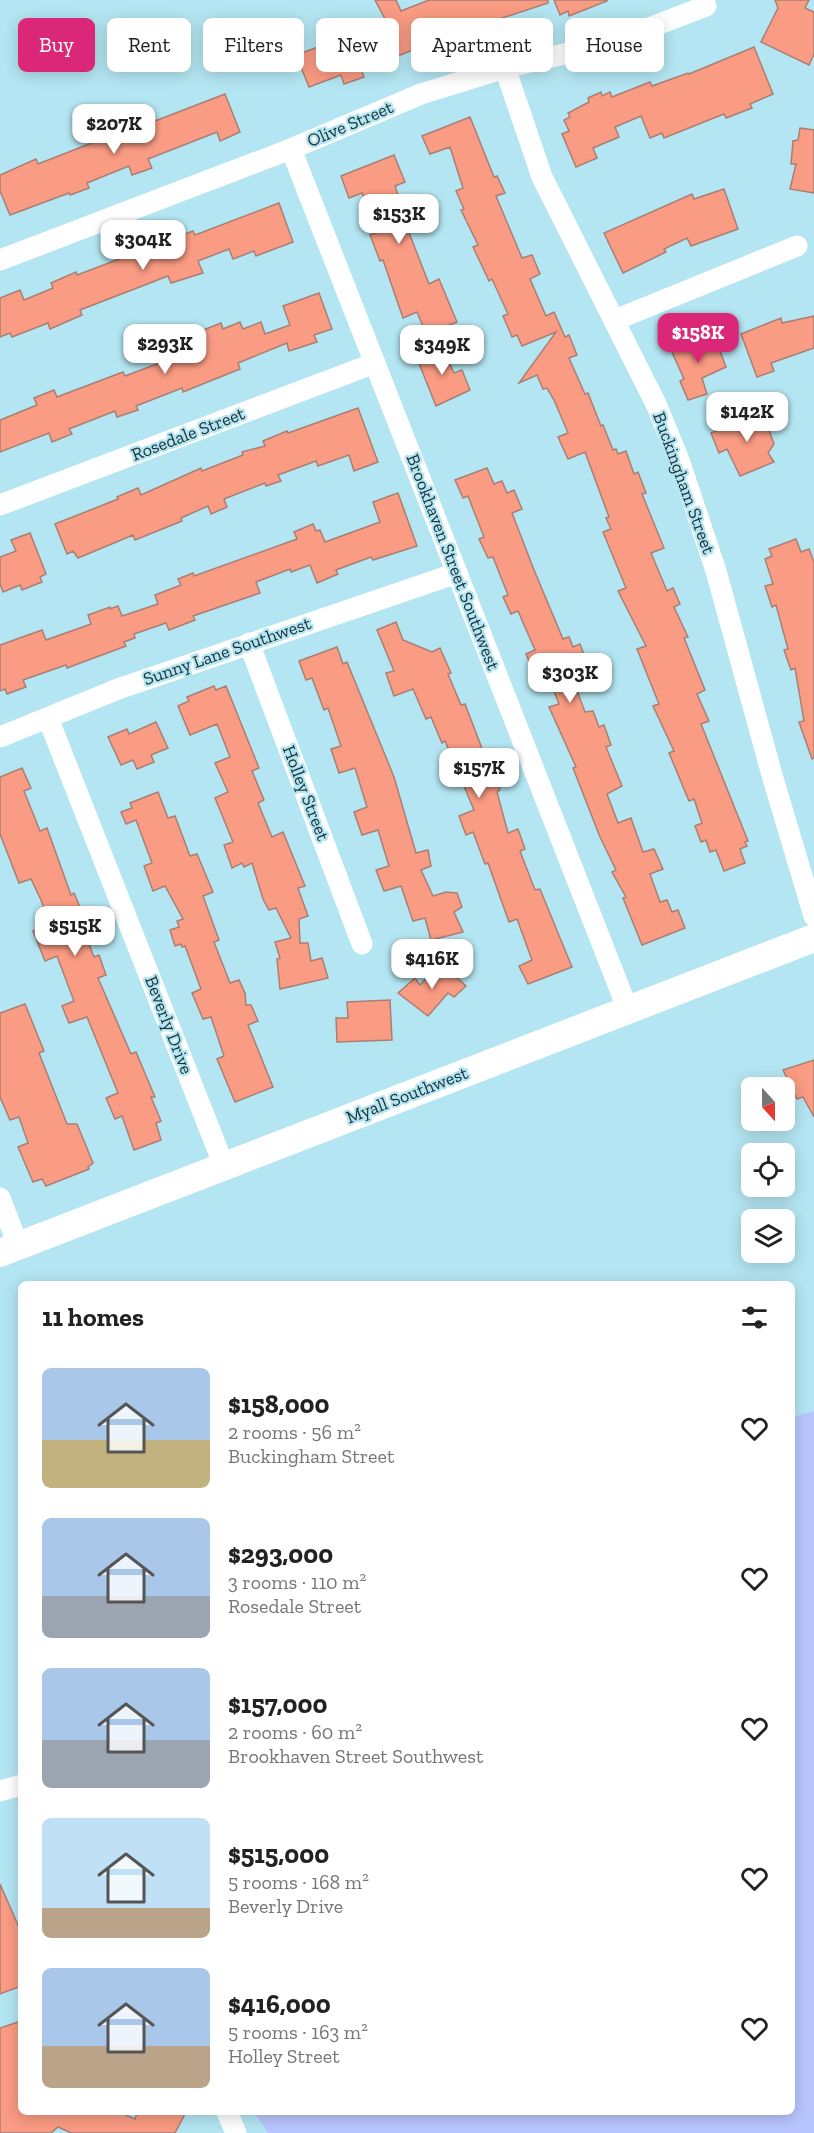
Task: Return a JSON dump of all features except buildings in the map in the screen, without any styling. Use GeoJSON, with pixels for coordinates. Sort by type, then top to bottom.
{"type":"FeatureCollection","features":[{"type":"Feature","properties":{"kind":"street","name":"Olive Street"},"geometry":{"type":"LineString","coordinates":[[553,57],[610,44],[706,6]]}},
{"type":"Feature","properties":{"kind":"street","name":"Olive Street"},"geometry":{"type":"LineString","coordinates":[[0,260],[291,148],[421,94],[492,72]]}},
{"type":"Feature","properties":{"kind":"street","name":"Buckingham Street"},"geometry":{"type":"LineString","coordinates":[[506,72],[542,177],[582,261],[615,320],[656,404],[680,460],[701,523],[814,916]]}},
{"type":"Feature","properties":{"kind":"street","name":"Brookhaven Street Southwest"},"geometry":{"type":"LineString","coordinates":[[291,148],[628,1010]]}},
{"type":"Feature","properties":{"kind":"street"},"geometry":{"type":"LineString","coordinates":[[615,320],[797,246]]}},
{"type":"Feature","properties":{"kind":"street","name":"Rosedale Street"},"geometry":{"type":"LineString","coordinates":[[0,506],[375,363]]}},
{"type":"Feature","properties":{"kind":"street","name":"Sunny Lane Southwest"},"geometry":{"type":"LineString","coordinates":[[0,737],[118,689],[457,573]]}},
{"type":"Feature","properties":{"kind":"street","name":"Holley Street"},"geometry":{"type":"LineString","coordinates":[[249,643],[362,944]]}},
{"type":"Feature","properties":{"kind":"street","name":"Beverly Drive"},"geometry":{"type":"LineString","coordinates":[[48,718],[224,1166]]}},
{"type":"Feature","properties":{"kind":"street","name":"Myall Southwest"},"geometry":{"type":"LineString","coordinates":[[9,1249],[814,938]]}},
{"type":"Feature","properties":{"kind":"street"},"geometry":{"type":"LineString","coordinates":[[0,1198],[9,1249]]}},
{"type":"Feature","properties":{"kind":"street"},"geometry":{"type":"LineString","coordinates":[[0,1791],[18,1786]]}},
{"type":"Feature","properties":{"kind":"street"},"geometry":{"type":"LineString","coordinates":[[228,2115],[236,2133]]}},
{"type":"Feature","properties":{"kind":"shaded area"},"geometry":{"type":"Polygon","coordinates":[[[814,1411],[814,2133],[268,2133],[256,2115],[795,2115],[795,1416],[814,1411]]]}}]}
